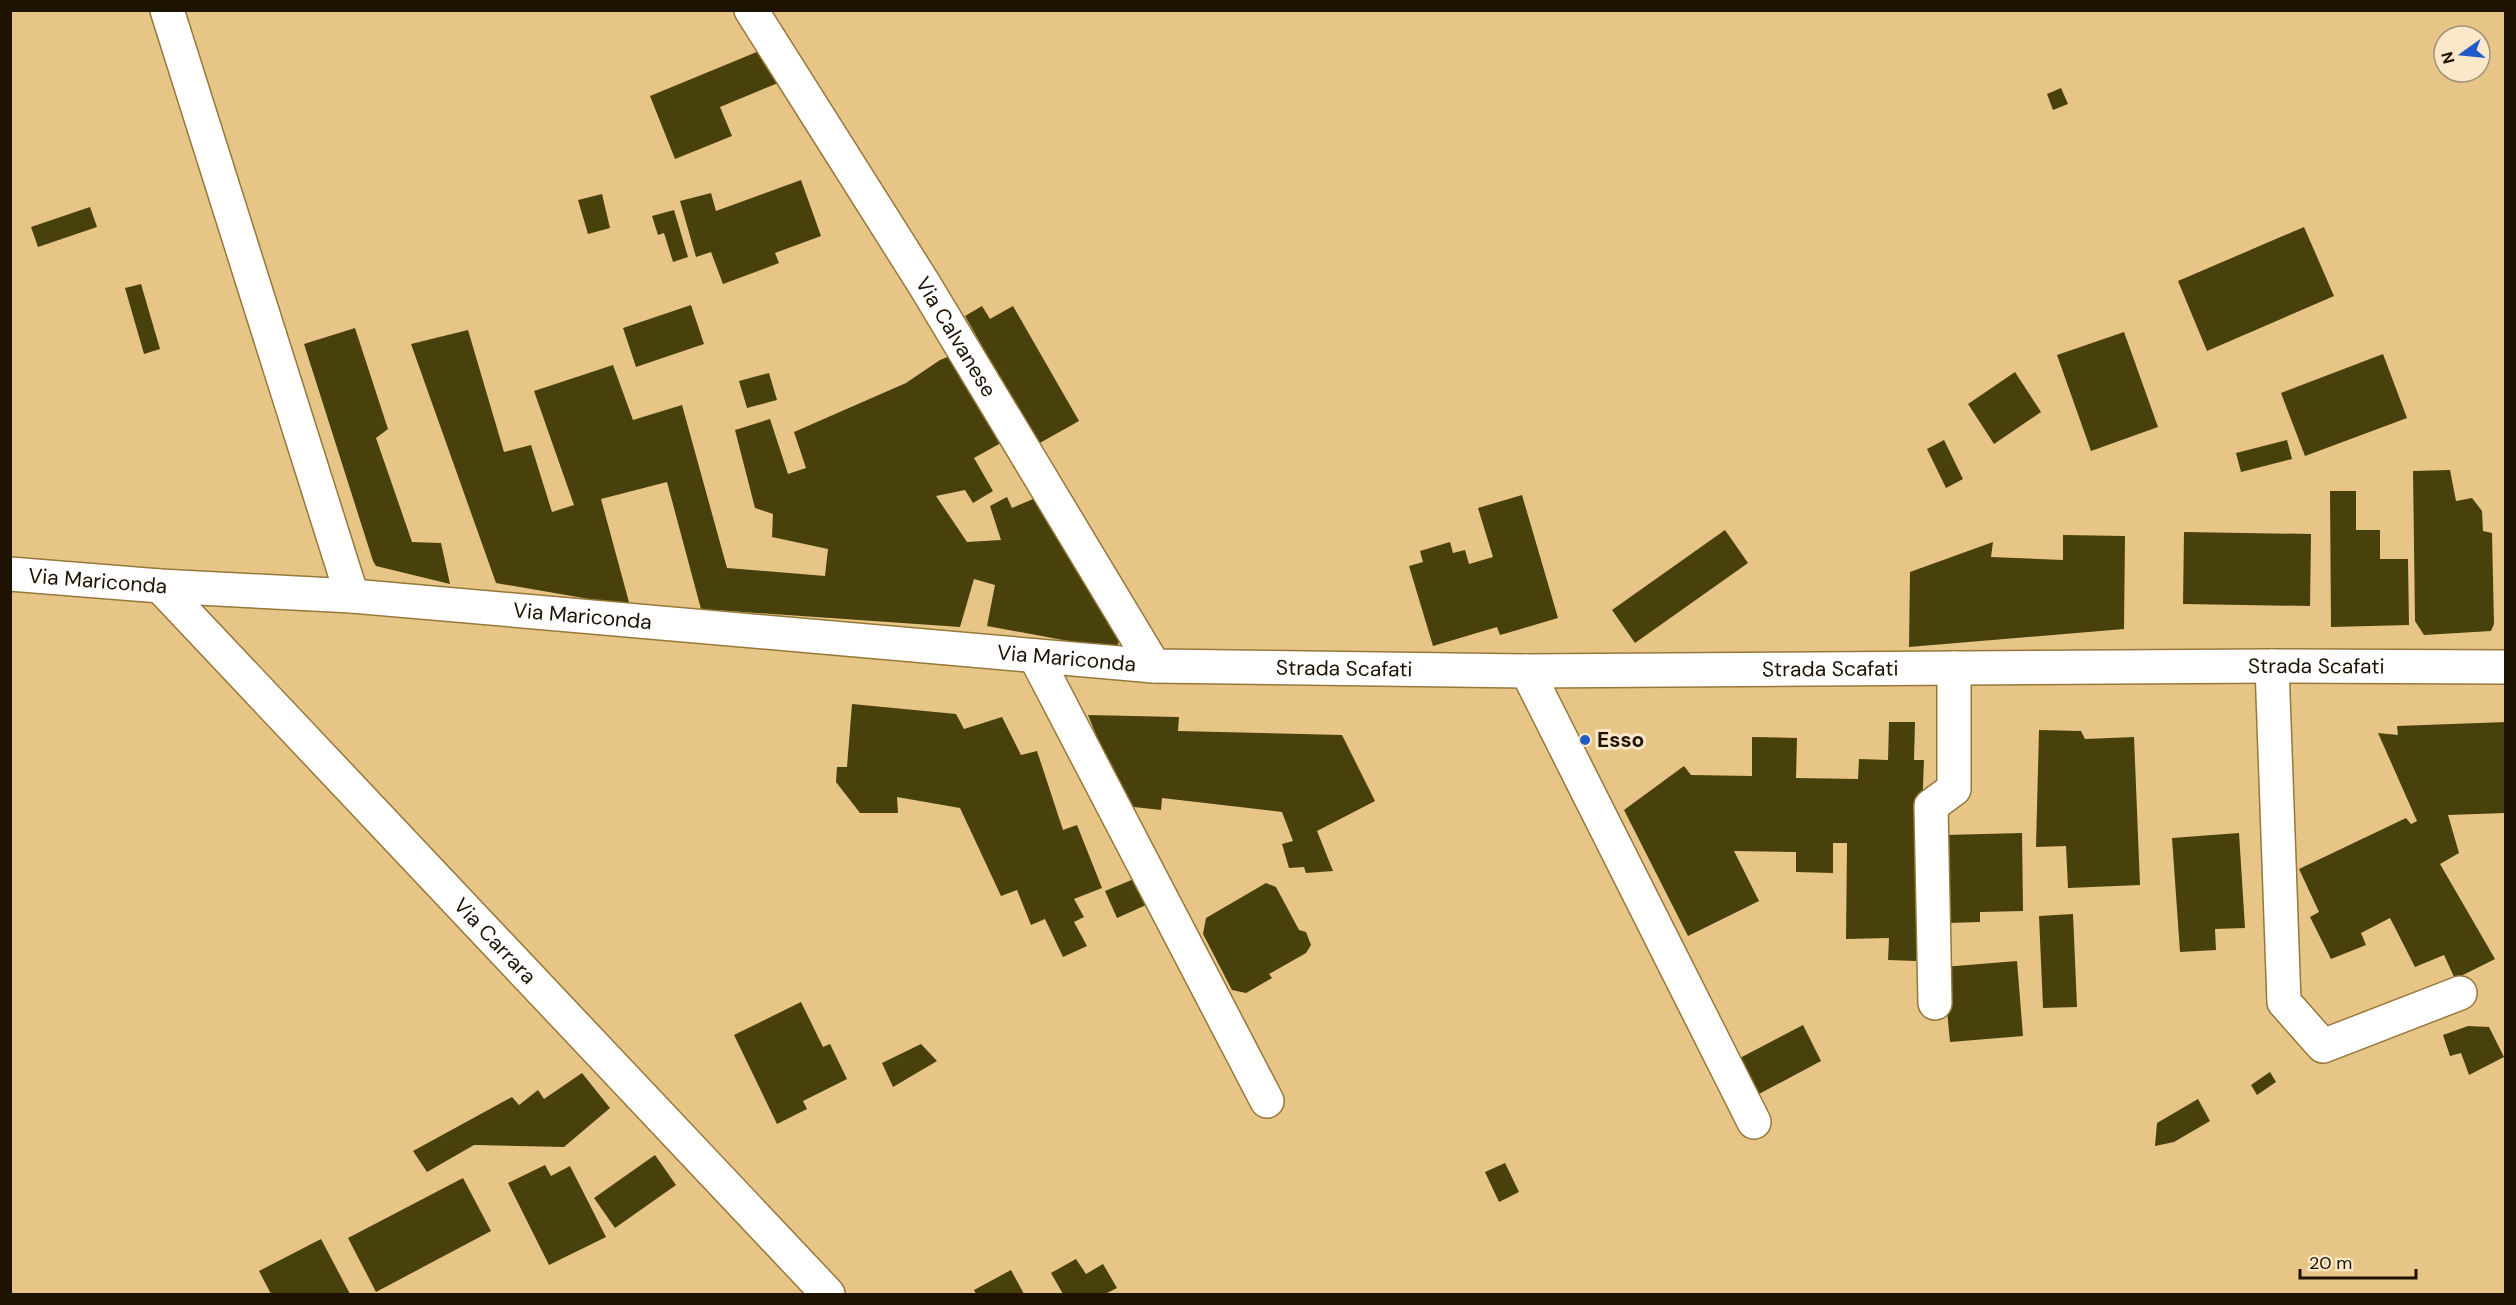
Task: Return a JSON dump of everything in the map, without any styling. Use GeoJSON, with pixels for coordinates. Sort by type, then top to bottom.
{"type":"FeatureCollection","features":[{"type":"Feature","properties":{"kind":"street"},"geometry":{"type":"LineString","coordinates":[[167,10],[352,596]]}},
{"type":"Feature","properties":{"kind":"street","name":"Via Calvanese"},"geometry":{"type":"LineString","coordinates":[[751,10],[924,284],[1154,666]]}},
{"type":"Feature","properties":{"kind":"street","name":"Via Mariconda"},"geometry":{"type":"LineString","coordinates":[[10,574],[160,586],[352,596],[1154,666]]}},
{"type":"Feature","properties":{"kind":"street","name":"Via Carrara"},"geometry":{"type":"LineString","coordinates":[[160,586],[828,1294]]}},
{"type":"Feature","properties":{"kind":"street"},"geometry":{"type":"LineString","coordinates":[[1035,656],[1267,1101]]}},
{"type":"Feature","properties":{"kind":"street","name":"Strada Scafati"},"geometry":{"type":"LineString","coordinates":[[1154,666],[1527,671],[2272,666],[2505,667]]}},
{"type":"Feature","properties":{"kind":"street"},"geometry":{"type":"LineString","coordinates":[[2272,666],[2284,1002],[2323,1046],[2460,993]]}},
{"type":"Feature","properties":{"kind":"street"},"geometry":{"type":"LineString","coordinates":[[1935,1003],[1931,806],[1954,789],[1954,668]]}},
{"type":"Feature","properties":{"kind":"street"},"geometry":{"type":"LineString","coordinates":[[1527,671],[1754,1122]]}},
{"type":"Feature","properties":{"kind":"building"},"geometry":{"type":"Polygon","coordinates":[[[764,49],[778,83],[720,107],[732,136],[675,159],[650,96],[764,49]]]}},
{"type":"Feature","properties":{"kind":"building"},"geometry":{"type":"Polygon","coordinates":[[[2061,88],[2068,104],[2053,110],[2047,94],[2061,88]]]}},
{"type":"Feature","properties":{"kind":"building"},"geometry":{"type":"Polygon","coordinates":[[[801,180],[821,236],[775,253],[779,263],[723,284],[711,252],[696,257],[680,201],[711,193],[716,211],[801,180]]]}},
{"type":"Feature","properties":{"kind":"building"},"geometry":{"type":"Polygon","coordinates":[[[602,194],[610,228],[588,234],[578,200],[602,194]]]}},
{"type":"Feature","properties":{"kind":"building"},"geometry":{"type":"Polygon","coordinates":[[[90,207],[97,227],[38,247],[31,227],[90,207]]]}},
{"type":"Feature","properties":{"kind":"building"},"geometry":{"type":"Polygon","coordinates":[[[674,210],[688,257],[673,262],[664,233],[658,235],[652,216],[674,210]]]}},
{"type":"Feature","properties":{"kind":"building"},"geometry":{"type":"Polygon","coordinates":[[[2304,227],[2334,296],[2207,351],[2178,281],[2304,227]]]}},
{"type":"Feature","properties":{"kind":"building"},"geometry":{"type":"Polygon","coordinates":[[[141,284],[160,349],[144,354],[125,288],[141,284]]]}},
{"type":"Feature","properties":{"kind":"building"},"geometry":{"type":"Polygon","coordinates":[[[691,305],[704,344],[636,367],[623,328],[691,305]]]}},
{"type":"Feature","properties":{"kind":"building"},"geometry":{"type":"Polygon","coordinates":[[[982,306],[990,319],[1013,306],[1079,421],[1038,444],[965,316],[982,306]]]}},
{"type":"Feature","properties":{"kind":"building"},"geometry":{"type":"Polygon","coordinates":[[[355,328],[388,429],[376,438],[412,542],[441,543],[450,584],[376,566],[373,561],[304,344],[355,328]]]}},
{"type":"Feature","properties":{"kind":"building"},"geometry":{"type":"Polygon","coordinates":[[[468,330],[504,452],[531,445],[552,512],[574,505],[534,391],[613,365],[633,420],[682,405],[727,568],[825,576],[828,549],[772,537],[773,514],[755,508],[735,430],[770,419],[788,474],[806,468],[794,432],[906,383],[940,360],[950,356],[1008,439],[974,458],[993,491],[973,503],[965,490],[936,496],[967,542],[1001,540],[990,506],[1007,497],[1012,508],[1045,494],[1119,640],[1117,650],[987,626],[995,585],[974,579],[960,627],[701,609],[667,482],[601,499],[630,606],[496,583],[411,344],[468,330]]]}},
{"type":"Feature","properties":{"kind":"building"},"geometry":{"type":"Polygon","coordinates":[[[2124,332],[2158,427],[2091,451],[2057,355],[2124,332]]]}},
{"type":"Feature","properties":{"kind":"building"},"geometry":{"type":"Polygon","coordinates":[[[2383,354],[2407,418],[2305,456],[2281,393],[2383,354]]]}},
{"type":"Feature","properties":{"kind":"building"},"geometry":{"type":"Polygon","coordinates":[[[2015,372],[2041,412],[1994,444],[1968,404],[2015,372]]]}},
{"type":"Feature","properties":{"kind":"building"},"geometry":{"type":"Polygon","coordinates":[[[769,373],[777,400],[747,408],[739,381],[769,373]]]}},
{"type":"Feature","properties":{"kind":"building"},"geometry":{"type":"Polygon","coordinates":[[[1944,440],[1963,479],[1946,488],[1927,449],[1944,440]]]}},
{"type":"Feature","properties":{"kind":"building"},"geometry":{"type":"Polygon","coordinates":[[[2287,440],[2292,459],[2241,472],[2236,453],[2287,440]]]}},
{"type":"Feature","properties":{"kind":"building"},"geometry":{"type":"Polygon","coordinates":[[[2450,470],[2456,501],[2472,498],[2482,511],[2483,531],[2492,533],[2494,624],[2491,631],[2424,635],[2415,621],[2413,471],[2450,470]]]}},
{"type":"Feature","properties":{"kind":"building"},"geometry":{"type":"Polygon","coordinates":[[[2330,491],[2356,491],[2356,530],[2380,530],[2380,559],[2408,559],[2409,625],[2331,627],[2330,491]]]}},
{"type":"Feature","properties":{"kind":"building"},"geometry":{"type":"Polygon","coordinates":[[[1522,495],[1558,618],[1500,635],[1497,627],[1433,646],[1409,566],[1423,562],[1420,551],[1450,542],[1453,553],[1465,550],[1469,564],[1493,557],[1478,508],[1522,495]]]}},
{"type":"Feature","properties":{"kind":"building"},"geometry":{"type":"Polygon","coordinates":[[[1725,530],[1748,563],[1635,643],[1612,610],[1725,530]]]}},
{"type":"Feature","properties":{"kind":"building"},"geometry":{"type":"Polygon","coordinates":[[[2184,532],[2311,534],[2310,606],[2183,604],[2184,532]]]}},
{"type":"Feature","properties":{"kind":"building"},"geometry":{"type":"Polygon","coordinates":[[[2063,535],[2125,536],[2124,629],[1909,647],[1910,572],[1993,542],[1991,557],[2063,560],[2063,535]]]}},
{"type":"Feature","properties":{"kind":"building"},"geometry":{"type":"Polygon","coordinates":[[[852,704],[956,714],[964,729],[1002,717],[1021,755],[1037,751],[1063,830],[1077,825],[1102,888],[1074,899],[1084,917],[1074,922],[1087,946],[1063,957],[1045,919],[1031,925],[1017,890],[1001,896],[960,808],[897,797],[898,813],[860,813],[836,782],[837,767],[847,767],[852,704]]]}},
{"type":"Feature","properties":{"kind":"building"},"geometry":{"type":"Polygon","coordinates":[[[1088,715],[1179,717],[1178,731],[1342,735],[1375,801],[1317,831],[1333,871],[1306,873],[1304,867],[1289,868],[1282,844],[1293,841],[1282,812],[1162,798],[1161,810],[1125,806],[1088,715]]]}},
{"type":"Feature","properties":{"kind":"building"},"geometry":{"type":"Polygon","coordinates":[[[1889,722],[1915,722],[1914,760],[1924,760],[1916,961],[1888,960],[1889,938],[1846,939],[1847,843],[1833,843],[1833,873],[1796,872],[1796,852],[1734,851],[1759,901],[1688,936],[1624,810],[1684,766],[1691,775],[1752,776],[1752,737],[1797,738],[1796,778],[1858,779],[1859,759],[1888,760],[1889,722]]]}},
{"type":"Feature","properties":{"kind":"building"},"geometry":{"type":"Polygon","coordinates":[[[2506,722],[2506,813],[2448,815],[2459,853],[2440,864],[2495,959],[2455,979],[2444,955],[2415,967],[2390,918],[2361,933],[2366,945],[2331,959],[2310,917],[2319,912],[2299,869],[2406,818],[2411,824],[2417,821],[2378,733],[2398,735],[2397,726],[2506,722]]]}},
{"type":"Feature","properties":{"kind":"building"},"geometry":{"type":"Polygon","coordinates":[[[2039,730],[2081,731],[2085,739],[2134,737],[2140,885],[2068,888],[2066,846],[2036,847],[2039,730]]]}},
{"type":"Feature","properties":{"kind":"building"},"geometry":{"type":"Polygon","coordinates":[[[2022,833],[2023,911],[1980,912],[1980,922],[1948,923],[1945,835],[2022,833]]]}},
{"type":"Feature","properties":{"kind":"building"},"geometry":{"type":"Polygon","coordinates":[[[2239,833],[2245,928],[2215,929],[2216,950],[2180,952],[2172,838],[2239,833]]]}},
{"type":"Feature","properties":{"kind":"building"},"geometry":{"type":"Polygon","coordinates":[[[1134,879],[1146,905],[1117,918],[1105,891],[1134,879]]]}},
{"type":"Feature","properties":{"kind":"building"},"geometry":{"type":"Polygon","coordinates":[[[1266,883],[1276,887],[1299,930],[1306,932],[1311,945],[1306,953],[1269,974],[1272,978],[1246,993],[1232,990],[1203,934],[1206,918],[1266,883]]]}},
{"type":"Feature","properties":{"kind":"building"},"geometry":{"type":"Polygon","coordinates":[[[2073,914],[2077,1007],[2043,1008],[2039,916],[2073,914]]]}},
{"type":"Feature","properties":{"kind":"building"},"geometry":{"type":"Polygon","coordinates":[[[2017,961],[2023,1036],[1950,1042],[1943,967],[2017,961]]]}},
{"type":"Feature","properties":{"kind":"building"},"geometry":{"type":"Polygon","coordinates":[[[801,1002],[823,1047],[830,1044],[847,1079],[803,1101],[807,1109],[777,1124],[734,1035],[801,1002]]]}},
{"type":"Feature","properties":{"kind":"building"},"geometry":{"type":"Polygon","coordinates":[[[1803,1025],[1821,1061],[1759,1094],[1740,1058],[1803,1025]]]}},
{"type":"Feature","properties":{"kind":"building"},"geometry":{"type":"Polygon","coordinates":[[[2468,1026],[2489,1027],[2504,1057],[2469,1075],[2461,1053],[2450,1056],[2443,1035],[2468,1026]]]}},
{"type":"Feature","properties":{"kind":"building"},"geometry":{"type":"Polygon","coordinates":[[[921,1044],[937,1061],[893,1087],[882,1063],[921,1044]]]}},
{"type":"Feature","properties":{"kind":"building"},"geometry":{"type":"Polygon","coordinates":[[[2270,1072],[2276,1082],[2257,1095],[2251,1085],[2270,1072]]]}},
{"type":"Feature","properties":{"kind":"building"},"geometry":{"type":"Polygon","coordinates":[[[582,1073],[610,1108],[564,1147],[474,1145],[427,1172],[413,1151],[512,1097],[519,1105],[538,1090],[544,1099],[582,1073]]]}},
{"type":"Feature","properties":{"kind":"building"},"geometry":{"type":"Polygon","coordinates":[[[2198,1099],[2210,1121],[2174,1142],[2155,1146],[2157,1123],[2198,1099]]]}},
{"type":"Feature","properties":{"kind":"building"},"geometry":{"type":"Polygon","coordinates":[[[655,1155],[676,1185],[615,1228],[594,1198],[655,1155]]]}},
{"type":"Feature","properties":{"kind":"building"},"geometry":{"type":"Polygon","coordinates":[[[1505,1163],[1519,1192],[1499,1202],[1485,1172],[1505,1163]]]}},
{"type":"Feature","properties":{"kind":"building"},"geometry":{"type":"Polygon","coordinates":[[[545,1165],[551,1176],[570,1166],[606,1237],[549,1265],[508,1183],[545,1165]]]}},
{"type":"Feature","properties":{"kind":"building"},"geometry":{"type":"Polygon","coordinates":[[[463,1178],[491,1231],[376,1292],[348,1238],[463,1178]]]}},
{"type":"Feature","properties":{"kind":"building"},"geometry":{"type":"Polygon","coordinates":[[[321,1239],[350,1294],[271,1294],[259,1271],[321,1239]]]}},
{"type":"Feature","properties":{"kind":"building"},"geometry":{"type":"Polygon","coordinates":[[[1076,1259],[1086,1274],[1103,1264],[1117,1288],[1105,1294],[1063,1294],[1051,1273],[1076,1259]]]}},
{"type":"Feature","properties":{"kind":"building"},"geometry":{"type":"Polygon","coordinates":[[[1011,1270],[1024,1294],[976,1294],[974,1290],[1011,1270]]]}},
{"type":"Feature","properties":{"kind":"place","name":"Esso"},"geometry":{"type":"Point","coordinates":[1585,740]}}]}
